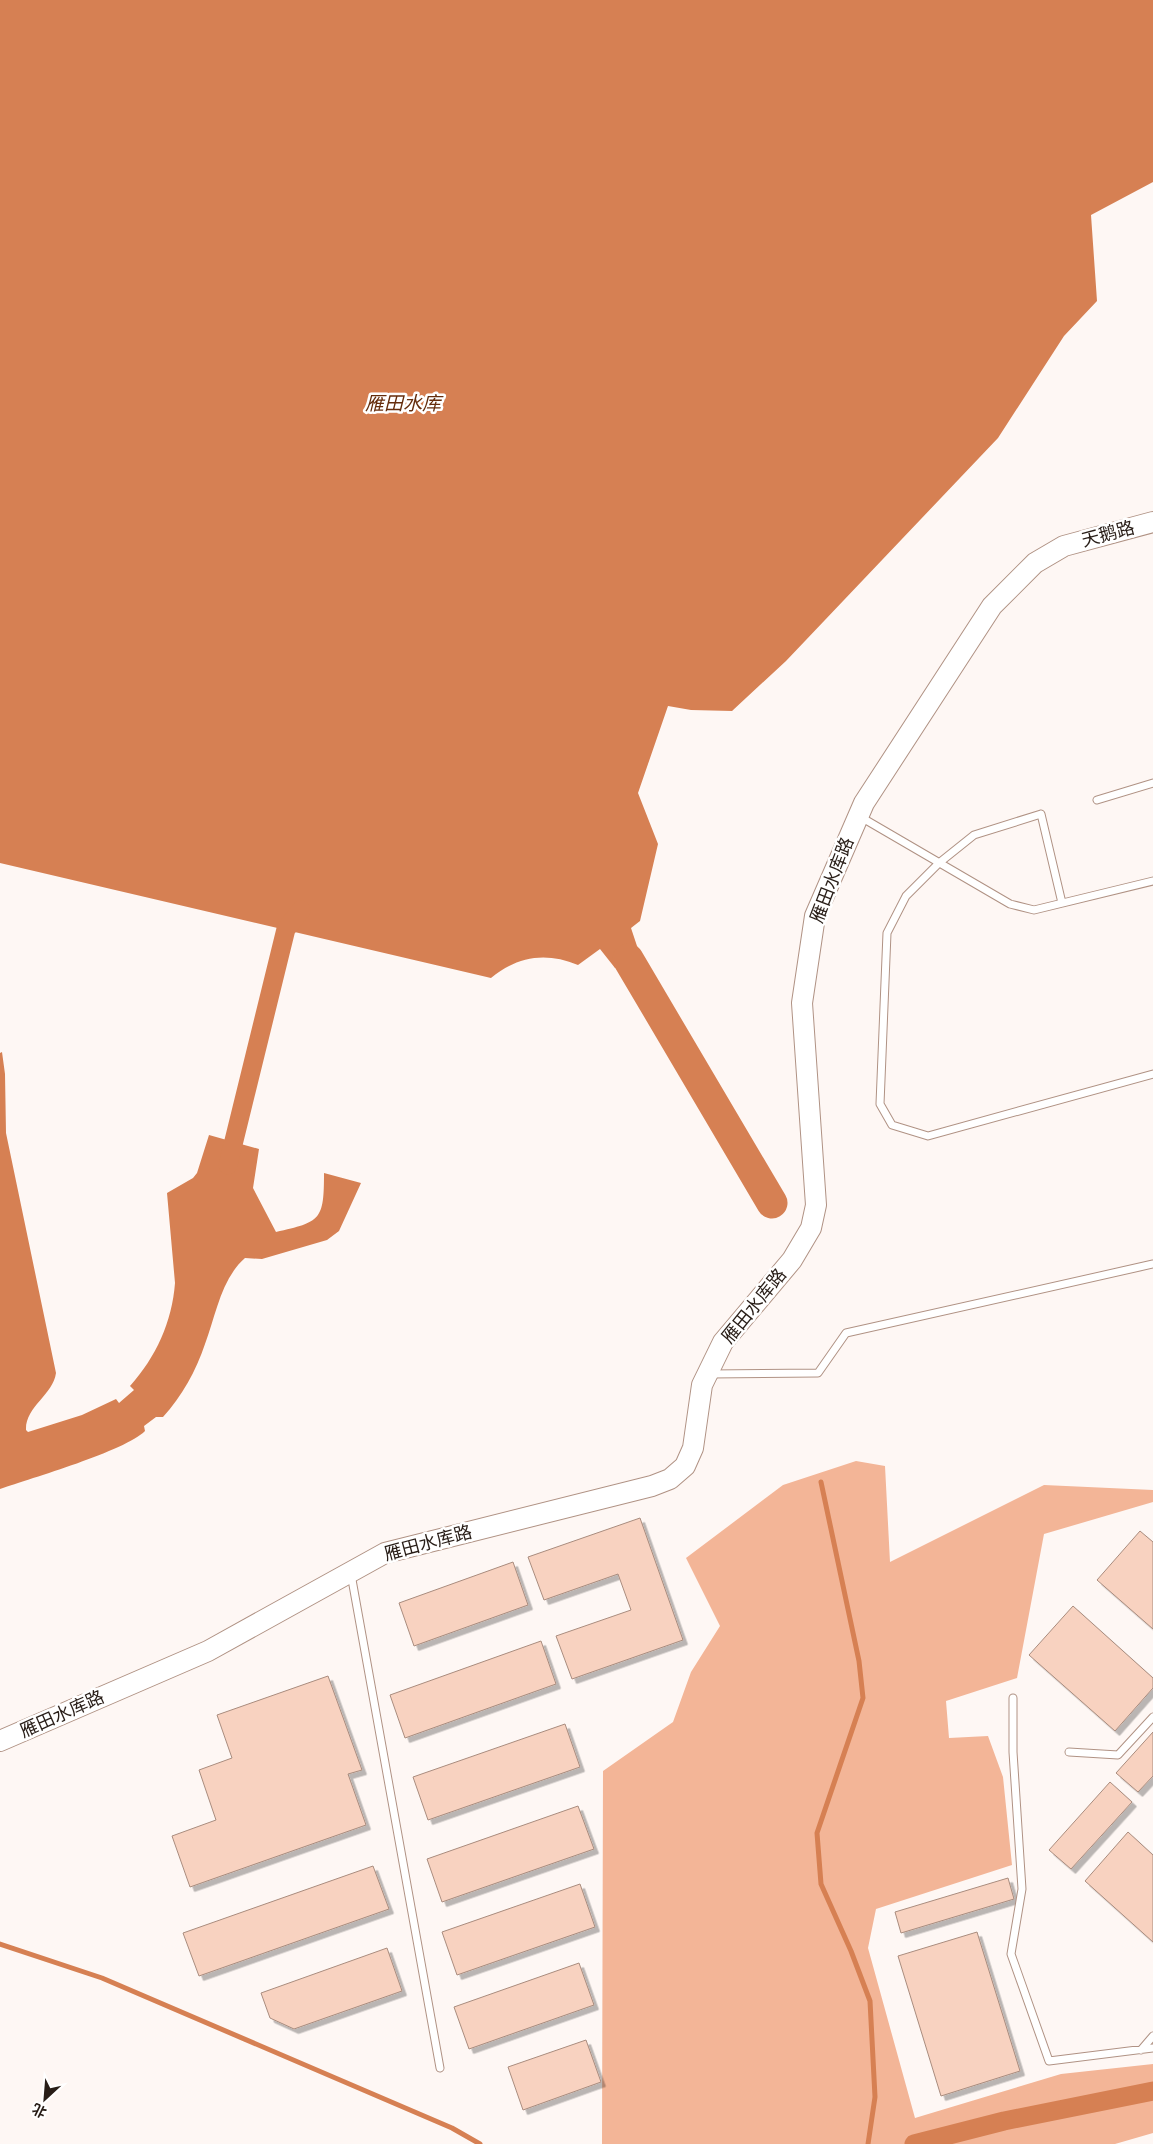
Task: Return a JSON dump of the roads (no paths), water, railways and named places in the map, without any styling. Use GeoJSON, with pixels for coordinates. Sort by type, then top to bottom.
{"type":"FeatureCollection","features":[{"type":"Feature","properties":{"kind":"main road","name":"天鹅路"},"geometry":{"type":"LineString","coordinates":[[1064,546],[1153,522]]}},
{"type":"Feature","properties":{"kind":"main road","name":"雁田水库路"},"geometry":{"type":"LineString","coordinates":[[0,1741],[208,1651],[385,1553],[670,1479],[685,1466],[693,1448],[702,1385],[724,1342],[792,1260],[811,1228],[816,1205],[802,1003],[815,916],[864,803],[992,606],[1035,563],[1064,546]]}},
{"type":"Feature","properties":{"kind":"lane"},"geometry":{"type":"LineString","coordinates":[[1097,800],[1153,783]]}},
{"type":"Feature","properties":{"kind":"lane"},"geometry":{"type":"LineString","coordinates":[[1062,903],[1041,814],[974,835],[939,862],[906,896],[887,933],[880,1104],[892,1125],[928,1136],[1153,1074]]}},
{"type":"Feature","properties":{"kind":"lane"},"geometry":{"type":"LineString","coordinates":[[858,816],[1010,904],[1034,910],[1153,881]]}},
{"type":"Feature","properties":{"kind":"lane"},"geometry":{"type":"LineString","coordinates":[[708,1374],[818,1374],[846,1333],[1153,1264]]}},
{"type":"Feature","properties":{"kind":"lane"},"geometry":{"type":"LineString","coordinates":[[350,1572],[440,2068]]}},
{"type":"Feature","properties":{"kind":"lane"},"geometry":{"type":"LineString","coordinates":[[1013,1698],[1013,1752],[1022,1889],[1010,1954],[1049,2061],[1153,2048]]}},
{"type":"Feature","properties":{"kind":"lane"},"geometry":{"type":"LineString","coordinates":[[1069,1752],[1118,1755],[1153,1717]]}},
{"type":"Feature","properties":{"kind":"lane"},"geometry":{"type":"LineString","coordinates":[[1140,2050],[1153,2036]]}},
{"type":"Feature","properties":{"kind":"water","name":"雁田水库"},"geometry":{"type":"Polygon","coordinates":[[[0,0],[1153,0],[1153,182],[1091,215],[1097,301],[1064,336],[998,438],[786,661],[732,711],[691,710],[668,706],[638,793],[658,844],[640,921],[631,928],[639,952],[615,968],[600,949],[578,965],[555,958],[533,958],[511,965],[491,978],[0,863],[0,0]]]}},
{"type":"Feature","properties":{"kind":"water"},"geometry":{"type":"Polygon","coordinates":[[[2,1052],[5,1074],[6,1133],[56,1373],[50,1388],[30,1414],[26,1430],[28,1432],[82,1415],[116,1399],[119,1403],[134,1390],[130,1386],[155,1351],[166,1325],[173,1297],[175,1283],[167,1193],[193,1178],[197,1173],[209,1135],[259,1149],[253,1188],[276,1232],[302,1225],[317,1216],[323,1201],[324,1173],[361,1183],[339,1231],[327,1240],[262,1259],[245,1258],[237,1267],[230,1276],[220,1298],[209,1333],[193,1373],[176,1401],[163,1417],[156,1417],[144,1426],[145,1431],[118,1447],[0,1489],[0,1053],[2,1052]]]}},
{"type":"Feature","properties":{"kind":"waterway"},"geometry":{"type":"LineString","coordinates":[[228,1165],[286,929],[301,910]]}},
{"type":"Feature","properties":{"kind":"waterway"},"geometry":{"type":"LineString","coordinates":[[628,959],[772,1203]]}},
{"type":"Feature","properties":{"kind":"waterway"},"geometry":{"type":"LineString","coordinates":[[821,1482],[859,1661],[863,1698],[817,1833],[821,1884],[851,1951],[870,2001],[875,2097],[868,2144]]}},
{"type":"Feature","properties":{"kind":"waterway"},"geometry":{"type":"LineString","coordinates":[[0,1944],[102,1978],[452,2128],[480,2144]]}},
{"type":"Feature","properties":{"kind":"waterway"},"geometry":{"type":"LineString","coordinates":[[914,2144],[1004,2121],[1153,2091]]}}]}
